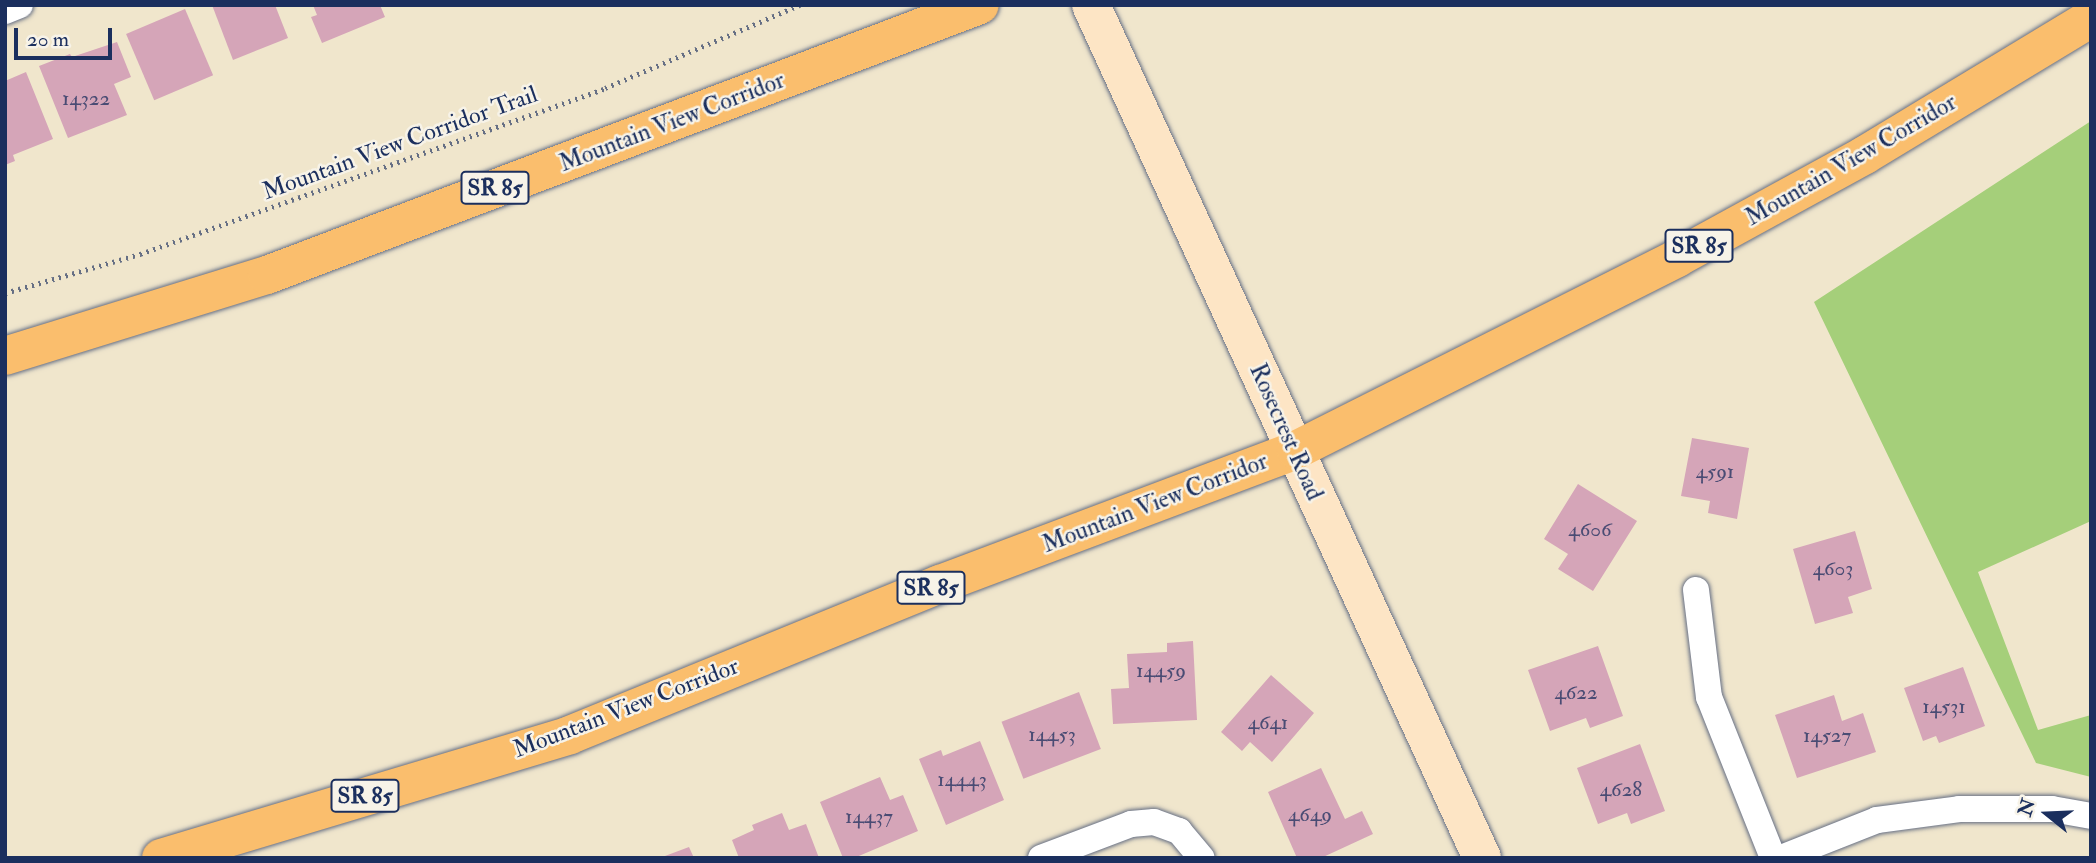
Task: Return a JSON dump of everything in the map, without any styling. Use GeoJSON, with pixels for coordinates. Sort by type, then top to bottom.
{"type":"FeatureCollection","features":[{"type":"Feature","properties":{"kind":"highway"},"geometry":{"type":"LineString","coordinates":[[814,68],[906,5]]}},
{"type":"Feature","properties":{"kind":"highway","name":"Mountain View Corridor"},"geometry":{"type":"LineString","coordinates":[[5,356],[267,275],[980,5]]}},
{"type":"Feature","properties":{"kind":"highway","name":"Mountain View Corridor"},"geometry":{"type":"LineString","coordinates":[[161,858],[570,735],[940,584],[1296,450],[1677,258],[1865,155],[2091,18]]}},
{"type":"Feature","properties":{"kind":"main road","name":"Rosecrest Road"},"geometry":{"type":"LineString","coordinates":[[1091,5],[1482,858]]}},
{"type":"Feature","properties":{"kind":"street"},"geometry":{"type":"LineString","coordinates":[[5,11],[20,5]]}},
{"type":"Feature","properties":{"kind":"street"},"geometry":{"type":"LineString","coordinates":[[1696,590],[1709,697],[1773,858]]}},
{"type":"Feature","properties":{"kind":"street"},"geometry":{"type":"LineString","coordinates":[[1781,858],[1877,821],[1959,809],[2052,808],[2091,816]]}},
{"type":"Feature","properties":{"kind":"street"},"geometry":{"type":"LineString","coordinates":[[1041,858],[1131,824],[1154,822],[1166,825],[1190,840],[1202,858]]}},
{"type":"Feature","properties":{"kind":"path","name":"Mountain View Corridor Trail"},"geometry":{"type":"LineString","coordinates":[[5,293],[140,254],[593,93],[800,5]]}},
{"type":"Feature","properties":{"kind":"green space"},"geometry":{"type":"Polygon","coordinates":[[[2091,121],[2091,521],[1978,572],[2038,730],[2091,715],[2091,777],[2036,763],[1814,302],[2091,121]]]}},
{"type":"Feature","properties":{"kind":"building"},"geometry":{"type":"Polygon","coordinates":[[[212,5],[275,5],[288,38],[233,60],[212,5]]]}},
{"type":"Feature","properties":{"kind":"building"},"geometry":{"type":"Polygon","coordinates":[[[313,5],[380,5],[385,17],[322,43],[311,17],[317,15],[313,5]]]}},
{"type":"Feature","properties":{"kind":"building"},"geometry":{"type":"Polygon","coordinates":[[[185,9],[213,75],[154,100],[126,34],[185,9]]]}},
{"type":"Feature","properties":{"kind":"building"},"geometry":{"type":"Polygon","coordinates":[[[117,42],[131,77],[114,84],[127,115],[68,138],[39,66],[70,54],[72,57],[117,42]]]}},
{"type":"Feature","properties":{"kind":"building"},"geometry":{"type":"Polygon","coordinates":[[[26,72],[53,139],[13,155],[15,161],[5,165],[5,81],[26,72]]]}},
{"type":"Feature","properties":{"kind":"building"},"geometry":{"type":"Polygon","coordinates":[[[1692,438],[1749,448],[1737,519],[1708,513],[1710,501],[1681,496],[1692,438]]]}},
{"type":"Feature","properties":{"kind":"building"},"geometry":{"type":"Polygon","coordinates":[[[1578,484],[1637,521],[1593,591],[1558,569],[1568,554],[1544,539],[1578,484]]]}},
{"type":"Feature","properties":{"kind":"building"},"geometry":{"type":"Polygon","coordinates":[[[1855,531],[1872,589],[1848,597],[1853,613],[1815,624],[1793,549],[1855,531]]]}},
{"type":"Feature","properties":{"kind":"building"},"geometry":{"type":"Polygon","coordinates":[[[1193,641],[1197,720],[1113,724],[1111,689],[1129,688],[1127,654],[1167,652],[1167,643],[1193,641]]]}},
{"type":"Feature","properties":{"kind":"building"},"geometry":{"type":"Polygon","coordinates":[[[1598,646],[1623,716],[1590,728],[1586,718],[1550,731],[1528,670],[1598,646]]]}},
{"type":"Feature","properties":{"kind":"building"},"geometry":{"type":"Polygon","coordinates":[[[1963,667],[1985,726],[1939,743],[1936,736],[1923,741],[1904,688],[1963,667]]]}},
{"type":"Feature","properties":{"kind":"building"},"geometry":{"type":"Polygon","coordinates":[[[1271,675],[1314,713],[1272,762],[1250,742],[1242,751],[1221,732],[1271,675]]]}},
{"type":"Feature","properties":{"kind":"building"},"geometry":{"type":"Polygon","coordinates":[[[1079,692],[1101,749],[1023,779],[1002,722],[1079,692]]]}},
{"type":"Feature","properties":{"kind":"building"},"geometry":{"type":"Polygon","coordinates":[[[1834,695],[1842,721],[1863,713],[1876,752],[1797,778],[1775,715],[1834,695]]]}},
{"type":"Feature","properties":{"kind":"building"},"geometry":{"type":"Polygon","coordinates":[[[980,741],[1004,800],[946,825],[919,759],[941,750],[943,756],[980,741]]]}},
{"type":"Feature","properties":{"kind":"building"},"geometry":{"type":"Polygon","coordinates":[[[1640,744],[1665,811],[1631,824],[1627,813],[1598,824],[1577,768],[1640,744]]]}},
{"type":"Feature","properties":{"kind":"building"},"geometry":{"type":"Polygon","coordinates":[[[1321,768],[1345,819],[1362,811],[1373,834],[1321,858],[1297,858],[1268,792],[1321,768]]]}},
{"type":"Feature","properties":{"kind":"building"},"geometry":{"type":"Polygon","coordinates":[[[880,777],[890,800],[903,795],[918,831],[854,858],[843,858],[820,802],[880,777]]]}},
{"type":"Feature","properties":{"kind":"building"},"geometry":{"type":"Polygon","coordinates":[[[782,813],[789,830],[806,824],[819,858],[739,858],[732,840],[754,830],[752,825],[782,813]]]}},
{"type":"Feature","properties":{"kind":"building"},"geometry":{"type":"Polygon","coordinates":[[[689,847],[694,858],[665,856],[689,847]]]}}]}
